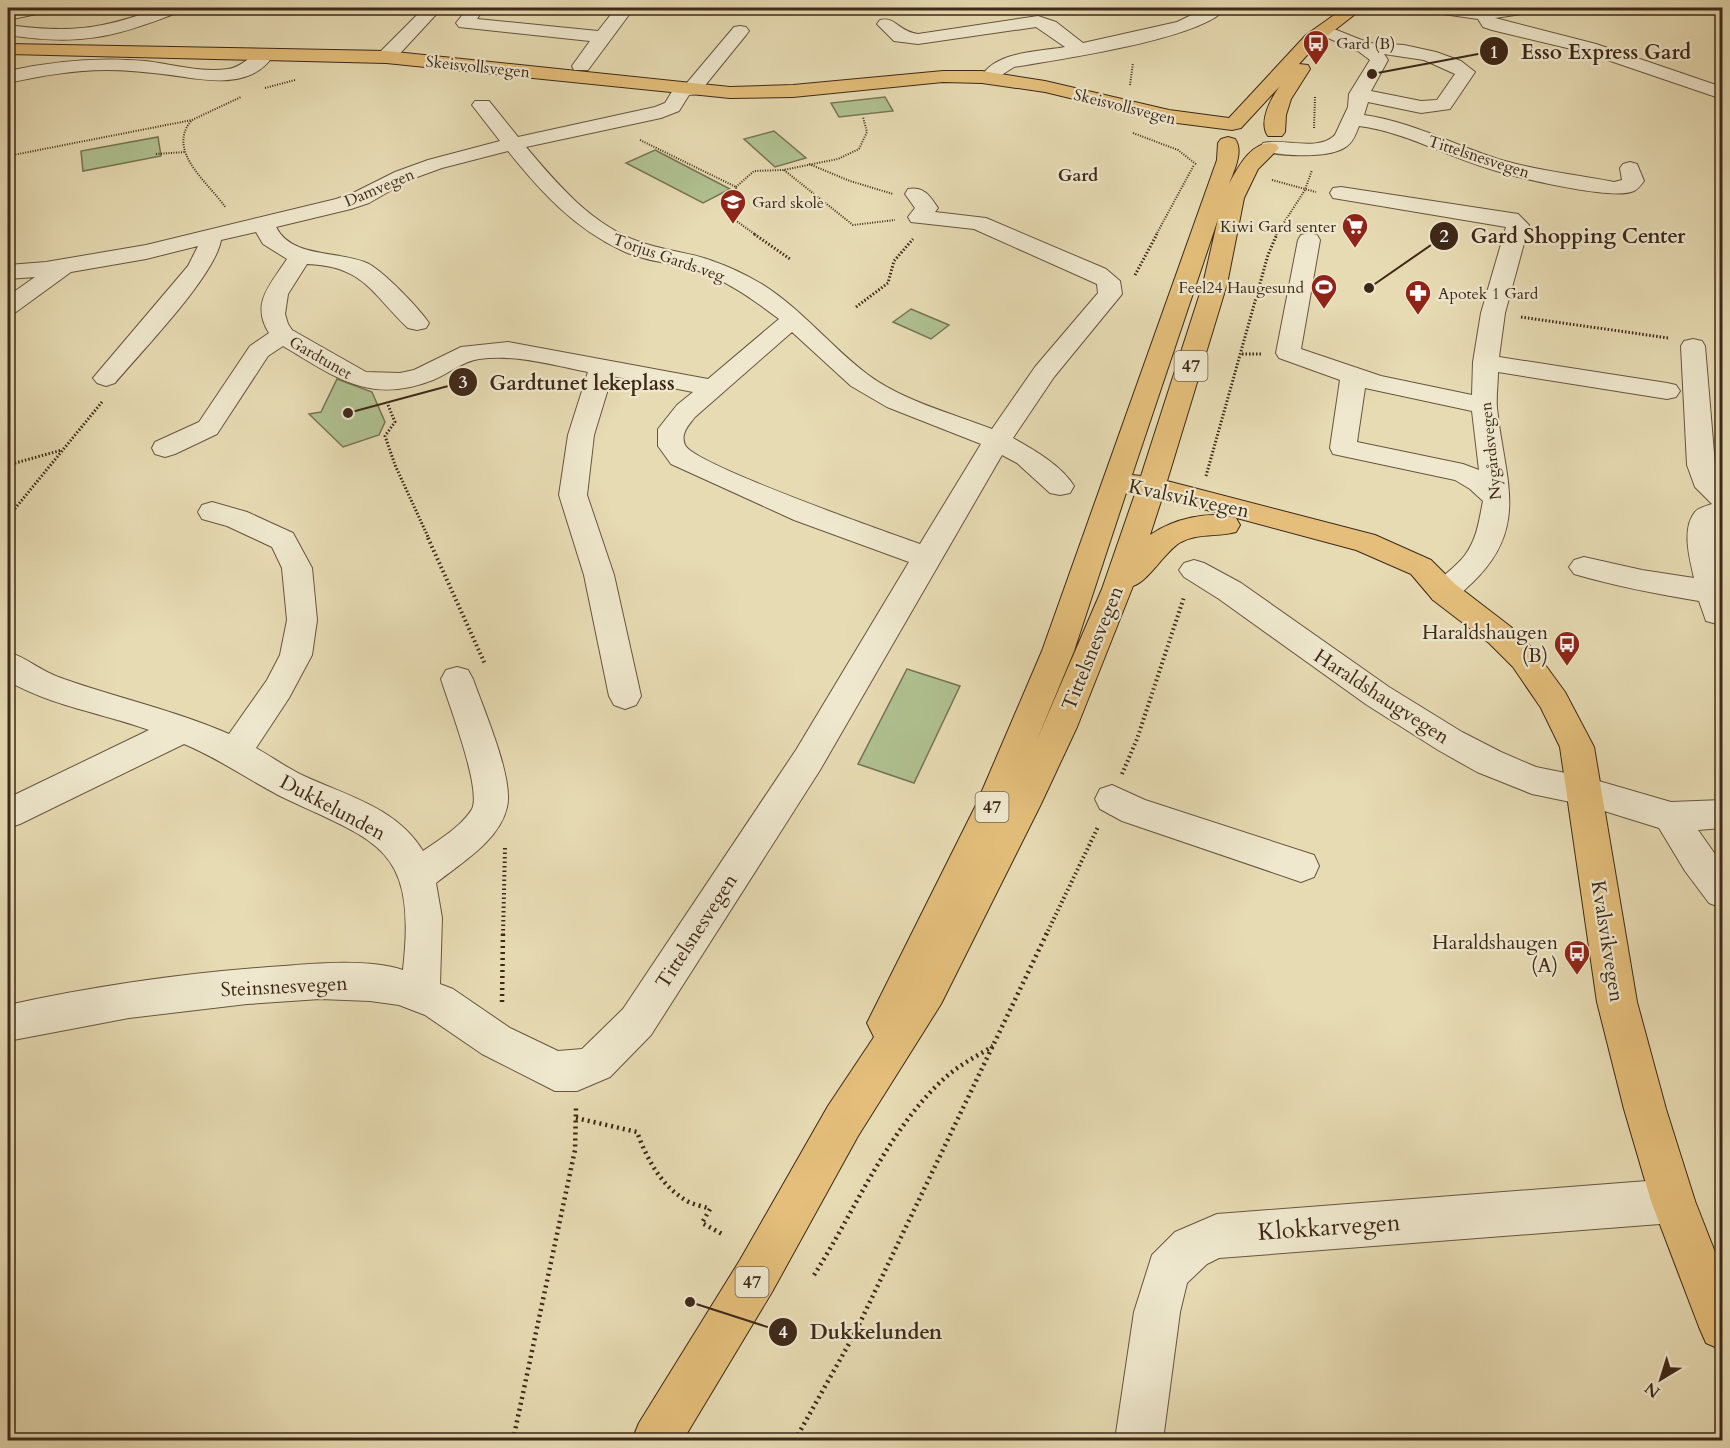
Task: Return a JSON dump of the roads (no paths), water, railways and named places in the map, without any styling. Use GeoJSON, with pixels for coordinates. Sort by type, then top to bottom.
{"type":"FeatureCollection","features":[{"type":"Feature","properties":{"kind":"main road"},"geometry":{"type":"LineString","coordinates":[[1230,133],[1312,39],[1354,8]]}},
{"type":"Feature","properties":{"kind":"main road"},"geometry":{"type":"LineString","coordinates":[[1273,140],[1274,124],[1283,95],[1299,71],[1334,34],[1369,8]]}},
{"type":"Feature","properties":{"kind":"main road","name":"Skeisvollsvegen"},"geometry":{"type":"LineString","coordinates":[[8,50],[386,57],[729,93],[777,93],[928,78],[1006,80],[1064,98],[1230,133],[1261,125],[1273,140]]}},
{"type":"Feature","properties":{"kind":"main road","name":"Tittelsnesvegen"},"geometry":{"type":"LineString","coordinates":[[843,1121],[905,983],[993,805],[1058,651],[1227,160],[1230,133]]}},
{"type":"Feature","properties":{"kind":"main road","name":"Tittelsnesvegen"},"geometry":{"type":"LineString","coordinates":[[656,1440],[756,1276],[843,1121],[927,991],[1060,727],[1117,590],[1150,495],[1215,284],[1233,198],[1249,166],[1273,140]]}},
{"type":"Feature","properties":{"kind":"main road","name":"Kvalsvikvegen"},"geometry":{"type":"LineString","coordinates":[[1117,483],[1226,525],[1363,560],[1406,579],[1444,592]]}},
{"type":"Feature","properties":{"kind":"main road","name":"Kvalsvikvegen"},"geometry":{"type":"LineString","coordinates":[[1150,495],[1365,542],[1421,567],[1444,592],[1500,635],[1524,659],[1554,701],[1577,747],[1617,1002],[1645,1109],[1673,1201],[1722,1327]]}},
{"type":"Feature","properties":{"kind":"main road","name":"47"},"geometry":{"type":"LineString","coordinates":[[1117,590],[1153,547],[1166,537],[1193,526],[1226,525]]}},
{"type":"Feature","properties":{"kind":"street"},"geometry":{"type":"LineString","coordinates":[[8,15],[40,8]]}},
{"type":"Feature","properties":{"kind":"street"},"geometry":{"type":"LineString","coordinates":[[8,30],[54,36],[98,34],[173,8]]}},
{"type":"Feature","properties":{"kind":"street"},"geometry":{"type":"LineString","coordinates":[[386,57],[433,8]]}},
{"type":"Feature","properties":{"kind":"street"},"geometry":{"type":"LineString","coordinates":[[476,8],[465,23],[602,37]]}},
{"type":"Feature","properties":{"kind":"street"},"geometry":{"type":"LineString","coordinates":[[581,66],[625,8]]}},
{"type":"Feature","properties":{"kind":"street"},"geometry":{"type":"LineString","coordinates":[[1006,80],[1027,59],[1131,39],[1206,17],[1217,8]]}},
{"type":"Feature","properties":{"kind":"street"},"geometry":{"type":"LineString","coordinates":[[1436,8],[1590,48],[1642,73],[1722,93]]}},
{"type":"Feature","properties":{"kind":"street"},"geometry":{"type":"LineString","coordinates":[[1483,20],[1528,8]]}},
{"type":"Feature","properties":{"kind":"street"},"geometry":{"type":"LineString","coordinates":[[530,29],[543,15]]}},
{"type":"Feature","properties":{"kind":"street"},"geometry":{"type":"LineString","coordinates":[[886,24],[900,37],[918,39],[1038,21],[1050,26],[1080,50]]}},
{"type":"Feature","properties":{"kind":"street"},"geometry":{"type":"LineString","coordinates":[[687,89],[740,31]]}},
{"type":"Feature","properties":{"kind":"street"},"geometry":{"type":"LineString","coordinates":[[1273,140],[1306,150],[1338,144],[1344,138],[1351,118],[1358,107],[1359,93],[1379,60],[1377,55],[1365,48],[1334,34]]}},
{"type":"Feature","properties":{"kind":"street"},"geometry":{"type":"LineString","coordinates":[[1590,48],[1620,37]]}},
{"type":"Feature","properties":{"kind":"street"},"geometry":{"type":"LineString","coordinates":[[1359,93],[1421,106],[1443,105],[1466,72],[1448,60],[1410,51],[1365,48]]}},
{"type":"Feature","properties":{"kind":"street"},"geometry":{"type":"LineString","coordinates":[[1583,68],[1590,48]]}},
{"type":"Feature","properties":{"kind":"street"},"geometry":{"type":"LineString","coordinates":[[8,77],[42,69],[96,64],[137,65],[213,76],[226,75],[249,69],[264,56]]}},
{"type":"Feature","properties":{"kind":"street","name":"Damvegen"},"geometry":{"type":"LineString","coordinates":[[8,272],[63,267],[146,252],[361,198],[417,171],[513,144],[661,112],[672,107],[687,89]]}},
{"type":"Feature","properties":{"kind":"street","name":"Torjus Gards veg"},"geometry":{"type":"LineString","coordinates":[[482,105],[555,193],[593,227],[631,247],[684,260],[723,273],[771,300],[844,368],[876,391],[998,441],[1027,458],[1060,486]]}},
{"type":"Feature","properties":{"kind":"street","name":"Tittelsnesvegen"},"geometry":{"type":"LineString","coordinates":[[1351,118],[1388,124],[1497,165],[1539,175],[1614,188],[1628,186],[1633,181],[1630,168]]}},
{"type":"Feature","properties":{"kind":"street","name":"Nygårdsvegen"},"geometry":{"type":"LineString","coordinates":[[1341,193],[1510,219],[1518,225],[1493,313],[1486,362],[1484,406],[1497,499],[1491,535],[1475,563],[1444,592]]}},
{"type":"Feature","properties":{"kind":"street","name":"Tittelsnesvegen"},"geometry":{"type":"LineString","coordinates":[[577,1071],[596,1063],[638,1022],[808,760],[975,474],[1044,372],[1110,294],[1108,281],[1098,274],[992,227],[970,221],[919,217],[927,208],[916,194]]}},
{"type":"Feature","properties":{"kind":"street"},"geometry":{"type":"LineString","coordinates":[[263,223],[271,239],[300,257],[314,256],[374,277],[400,308],[417,323]]}},
{"type":"Feature","properties":{"kind":"street"},"geometry":{"type":"LineString","coordinates":[[106,378],[198,269],[207,251],[211,235]]}},
{"type":"Feature","properties":{"kind":"street"},"geometry":{"type":"LineString","coordinates":[[1309,240],[1288,353],[1375,383],[1484,406]]}},
{"type":"Feature","properties":{"kind":"street","name":"Gardtunet"},"geometry":{"type":"LineString","coordinates":[[300,257],[272,304],[275,326],[283,335],[360,379],[380,382],[400,381],[423,375],[470,352],[508,348],[714,388]]}},
{"type":"Feature","properties":{"kind":"street","name":"Damvegen"},"geometry":{"type":"LineString","coordinates":[[8,307],[63,267]]}},
{"type":"Feature","properties":{"kind":"street"},"geometry":{"type":"LineString","coordinates":[[793,319],[686,411],[671,429],[671,446],[681,458],[804,513],[926,557]]}},
{"type":"Feature","properties":{"kind":"street","name":"Gardtunet"},"geometry":{"type":"LineString","coordinates":[[165,448],[208,428],[259,351],[283,335]]}},
{"type":"Feature","properties":{"kind":"street"},"geometry":{"type":"LineString","coordinates":[[1693,346],[1701,465],[1709,487],[1722,498]]}},
{"type":"Feature","properties":{"kind":"street"},"geometry":{"type":"LineString","coordinates":[[1486,362],[1666,391]]}},
{"type":"Feature","properties":{"kind":"street"},"geometry":{"type":"LineString","coordinates":[[602,367],[581,435],[573,495],[599,576],[625,696]]}},
{"type":"Feature","properties":{"kind":"street"},"geometry":{"type":"LineString","coordinates":[[1354,374],[1342,448],[1463,472],[1480,483],[1497,499]]}},
{"type":"Feature","properties":{"kind":"street"},"geometry":{"type":"LineString","coordinates":[[1584,567],[1642,581],[1715,603],[1701,542],[1706,517],[1722,511]]}},
{"type":"Feature","properties":{"kind":"street"},"geometry":{"type":"LineString","coordinates":[[212,512],[237,519],[283,540],[297,568],[302,620],[296,655],[278,689],[235,752]]}},
{"type":"Feature","properties":{"kind":"street","name":"Haraldshaugvegen"},"geometry":{"type":"LineString","coordinates":[[1194,570],[1230,591],[1378,696],[1450,741],[1489,762],[1532,780],[1585,791],[1671,817]]}},
{"type":"Feature","properties":{"kind":"street","name":"Dukkelunden"},"geometry":{"type":"LineString","coordinates":[[8,664],[15,672],[40,684],[135,713],[235,752],[289,784],[383,829],[401,847],[417,877],[424,917],[424,960],[418,993]]}},
{"type":"Feature","properties":{"kind":"street"},"geometry":{"type":"LineString","coordinates":[[417,877],[478,826],[490,808],[490,786],[457,679]]}},
{"type":"Feature","properties":{"kind":"street"},"geometry":{"type":"LineString","coordinates":[[8,814],[181,730]]}},
{"type":"Feature","properties":{"kind":"street"},"geometry":{"type":"LineString","coordinates":[[1112,799],[1134,811],[1301,866]]}},
{"type":"Feature","properties":{"kind":"street"},"geometry":{"type":"LineString","coordinates":[[1722,814],[1671,817],[1698,860],[1722,892]]}},
{"type":"Feature","properties":{"kind":"street","name":"Steinsnesvegen"},"geometry":{"type":"LineString","coordinates":[[8,1023],[129,1000],[247,986],[320,981],[370,983],[399,987],[418,993],[439,1002],[496,1041],[555,1071],[577,1071]]}},
{"type":"Feature","properties":{"kind":"street","name":"Klokkarvegen"},"geometry":{"type":"LineString","coordinates":[[1139,1440],[1157,1312],[1168,1271],[1191,1248],[1217,1236],[1673,1201]]}},
{"type":"Feature","properties":{"kind":"place","name":"Gard (B)"},"geometry":{"type":"Point","coordinates":[1316,66]}},
{"type":"Feature","properties":{"kind":"place","name":"Esso Express Gard"},"geometry":{"type":"Point","coordinates":[1372,74]}},
{"type":"Feature","properties":{"kind":"place","name":"Gard skole"},"geometry":{"type":"Point","coordinates":[733,225]}},
{"type":"Feature","properties":{"kind":"place","name":"Kiwi Gard senter"},"geometry":{"type":"Point","coordinates":[1355,249]}},
{"type":"Feature","properties":{"kind":"place","name":"Gard Shopping Center"},"geometry":{"type":"Point","coordinates":[1369,288]}},
{"type":"Feature","properties":{"kind":"place","name":"Feel24 Haugesund"},"geometry":{"type":"Point","coordinates":[1324,310]}},
{"type":"Feature","properties":{"kind":"place","name":"Apotek 1 Gard"},"geometry":{"type":"Point","coordinates":[1418,316]}},
{"type":"Feature","properties":{"kind":"place","name":"Gardtunet lekeplass"},"geometry":{"type":"Point","coordinates":[348,413]}},
{"type":"Feature","properties":{"kind":"place","name":"Haraldshaugen (B)"},"geometry":{"type":"Point","coordinates":[1567,667]}},
{"type":"Feature","properties":{"kind":"place","name":"Haraldshaugen (A)"},"geometry":{"type":"Point","coordinates":[1577,976]}},
{"type":"Feature","properties":{"kind":"place","name":"Dukkelunden"},"geometry":{"type":"Point","coordinates":[690,1302]}},
{"type":"Feature","properties":{"kind":"district","name":"Gard"},"geometry":{"type":"Point","coordinates":[1078,175]}}]}
